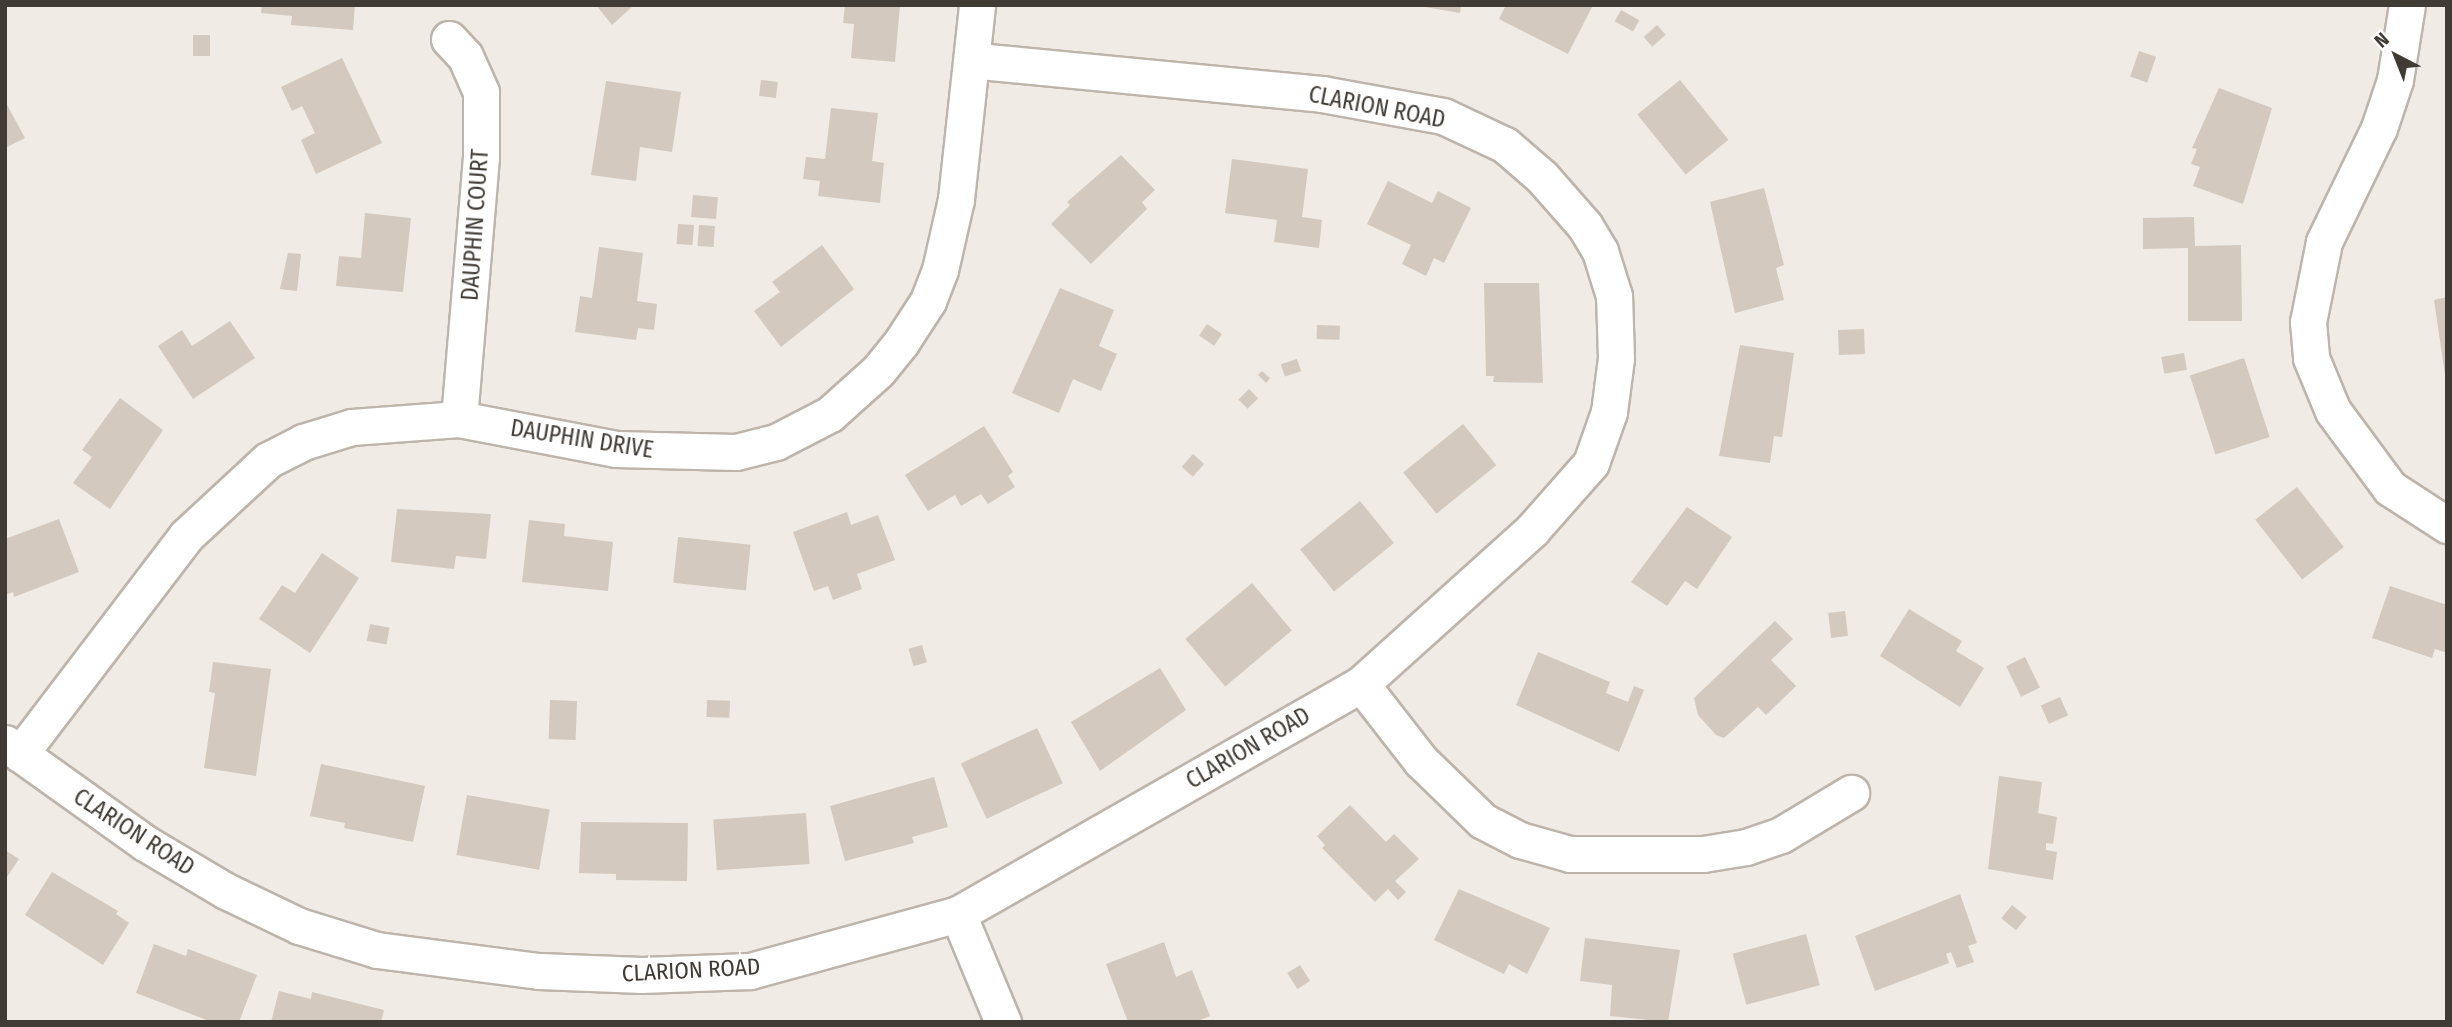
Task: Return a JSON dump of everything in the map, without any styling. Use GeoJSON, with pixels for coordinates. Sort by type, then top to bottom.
{"type":"FeatureCollection","features":[{"type":"Feature","properties":{"kind":"street","name":"DAUPHIN DRIVE"},"geometry":{"type":"LineString","coordinates":[[12,748],[186,536],[268,460],[303,442],[352,427],[459,419],[616,449],[693,454],[736,452],[776,442],[830,414],[878,371],[928,301],[940,271],[956,199],[977,5]]}},
{"type":"Feature","properties":{"kind":"street"},"geometry":{"type":"LineString","coordinates":[[2407,5],[2395,80],[2379,128],[2324,242],[2308,322],[2311,358],[2333,411],[2390,488],[2447,525]]}},
{"type":"Feature","properties":{"kind":"street","name":"DAUPHIN COURT"},"geometry":{"type":"LineString","coordinates":[[449,39],[465,56],[481,92],[481,157],[459,419]]}},
{"type":"Feature","properties":{"kind":"street","name":"CLARION ROAD"},"geometry":{"type":"LineString","coordinates":[[12,748],[145,843],[226,891],[299,926],[377,950],[539,971],[642,975],[750,971],[958,914],[1361,684],[1532,530],[1591,463],[1609,412],[1616,324],[1607,273],[1585,226],[1542,177],[1506,145],[1443,116],[1322,94],[972,60]]}},
{"type":"Feature","properties":{"kind":"street"},"geometry":{"type":"LineString","coordinates":[[1361,684],[1421,761],[1472,813],[1520,840],[1570,854],[1689,854],[1746,847],[1781,835],[1851,793]]}},
{"type":"Feature","properties":{"kind":"street"},"geometry":{"type":"LineString","coordinates":[[958,914],[1003,1022]]}},
{"type":"Feature","properties":{"kind":"building"},"geometry":{"type":"Polygon","coordinates":[[[262,5],[355,5],[353,30],[291,25],[292,16],[261,13],[262,5]]]}},
{"type":"Feature","properties":{"kind":"building"},"geometry":{"type":"Polygon","coordinates":[[[596,5],[634,5],[612,25],[596,5]]]}},
{"type":"Feature","properties":{"kind":"building"},"geometry":{"type":"Polygon","coordinates":[[[845,5],[900,5],[895,62],[851,58],[854,24],[843,23],[845,5]]]}},
{"type":"Feature","properties":{"kind":"building"},"geometry":{"type":"Polygon","coordinates":[[[1413,5],[1461,5],[1460,13],[1413,5]]]}},
{"type":"Feature","properties":{"kind":"building"},"geometry":{"type":"Polygon","coordinates":[[[1506,5],[1593,5],[1568,54],[1499,19],[1506,5]]]}},
{"type":"Feature","properties":{"kind":"building"},"geometry":{"type":"Polygon","coordinates":[[[1621,10],[1639,20],[1633,32],[1615,21],[1621,10]]]}},
{"type":"Feature","properties":{"kind":"building"},"geometry":{"type":"Polygon","coordinates":[[[1657,25],[1666,35],[1652,47],[1644,37],[1657,25]]]}},
{"type":"Feature","properties":{"kind":"building"},"geometry":{"type":"Polygon","coordinates":[[[193,35],[210,35],[210,56],[193,56],[193,35]]]}},
{"type":"Feature","properties":{"kind":"building"},"geometry":{"type":"Polygon","coordinates":[[[2139,51],[2156,57],[2147,82],[2130,77],[2139,51]]]}},
{"type":"Feature","properties":{"kind":"building"},"geometry":{"type":"Polygon","coordinates":[[[342,58],[382,143],[316,174],[301,140],[315,133],[302,106],[292,111],[281,87],[342,58]]]}},
{"type":"Feature","properties":{"kind":"building"},"geometry":{"type":"Polygon","coordinates":[[[761,80],[778,82],[776,98],[759,96],[761,80]]]}},
{"type":"Feature","properties":{"kind":"building"},"geometry":{"type":"Polygon","coordinates":[[[1680,80],[1728,140],[1686,174],[1637,115],[1680,80]]]}},
{"type":"Feature","properties":{"kind":"building"},"geometry":{"type":"Polygon","coordinates":[[[606,81],[681,92],[672,152],[640,147],[636,181],[591,175],[606,81]]]}},
{"type":"Feature","properties":{"kind":"building"},"geometry":{"type":"Polygon","coordinates":[[[2219,88],[2272,108],[2243,204],[2193,186],[2200,167],[2191,164],[2197,149],[2192,148],[2219,88]]]}},
{"type":"Feature","properties":{"kind":"building"},"geometry":{"type":"Polygon","coordinates":[[[5,101],[25,138],[5,148],[5,101]]]}},
{"type":"Feature","properties":{"kind":"building"},"geometry":{"type":"Polygon","coordinates":[[[831,108],[878,113],[872,161],[884,163],[880,203],[818,196],[820,181],[803,179],[806,157],[825,159],[831,108]]]}},
{"type":"Feature","properties":{"kind":"building"},"geometry":{"type":"Polygon","coordinates":[[[1121,155],[1155,190],[1142,202],[1147,209],[1091,264],[1051,224],[1070,205],[1067,202],[1121,155]]]}},
{"type":"Feature","properties":{"kind":"building"},"geometry":{"type":"Polygon","coordinates":[[[1232,159],[1308,169],[1302,217],[1322,220],[1319,248],[1274,242],[1277,220],[1225,213],[1232,159]]]}},
{"type":"Feature","properties":{"kind":"building"},"geometry":{"type":"Polygon","coordinates":[[[1388,181],[1432,203],[1438,191],[1471,208],[1444,263],[1434,258],[1426,276],[1402,264],[1411,245],[1367,224],[1388,181]]]}},
{"type":"Feature","properties":{"kind":"building"},"geometry":{"type":"Polygon","coordinates":[[[1764,188],[1784,265],[1776,268],[1784,300],[1735,313],[1710,202],[1764,188]]]}},
{"type":"Feature","properties":{"kind":"building"},"geometry":{"type":"Polygon","coordinates":[[[693,195],[718,197],[716,219],[691,217],[693,195]]]}},
{"type":"Feature","properties":{"kind":"building"},"geometry":{"type":"Polygon","coordinates":[[[365,213],[411,218],[403,292],[336,286],[339,256],[361,258],[365,213]]]}},
{"type":"Feature","properties":{"kind":"building"},"geometry":{"type":"Polygon","coordinates":[[[2194,217],[2195,246],[2241,245],[2242,321],[2188,321],[2188,248],[2143,249],[2143,218],[2194,217]]]}},
{"type":"Feature","properties":{"kind":"building"},"geometry":{"type":"Polygon","coordinates":[[[678,224],[694,225],[693,245],[677,244],[678,224]]]}},
{"type":"Feature","properties":{"kind":"building"},"geometry":{"type":"Polygon","coordinates":[[[699,225],[715,226],[713,247],[698,246],[699,225]]]}},
{"type":"Feature","properties":{"kind":"building"},"geometry":{"type":"Polygon","coordinates":[[[822,245],[854,289],[781,347],[754,311],[780,292],[772,282],[822,245]]]}},
{"type":"Feature","properties":{"kind":"building"},"geometry":{"type":"Polygon","coordinates":[[[599,247],[643,253],[637,301],[657,304],[654,330],[638,328],[636,340],[575,332],[580,296],[592,298],[599,247]]]}},
{"type":"Feature","properties":{"kind":"building"},"geometry":{"type":"Polygon","coordinates":[[[288,253],[301,254],[297,291],[280,289],[288,253]]]}},
{"type":"Feature","properties":{"kind":"building"},"geometry":{"type":"Polygon","coordinates":[[[1484,283],[1539,283],[1543,383],[1493,382],[1494,376],[1486,376],[1484,283]]]}},
{"type":"Feature","properties":{"kind":"building"},"geometry":{"type":"Polygon","coordinates":[[[1060,288],[1114,310],[1099,346],[1117,354],[1101,391],[1073,379],[1059,413],[1012,393],[1060,288]]]}},
{"type":"Feature","properties":{"kind":"building"},"geometry":{"type":"Polygon","coordinates":[[[2447,297],[2447,375],[2445,375],[2434,300],[2447,297]]]}},
{"type":"Feature","properties":{"kind":"building"},"geometry":{"type":"Polygon","coordinates":[[[230,321],[255,358],[193,399],[158,346],[182,330],[192,346],[230,321]]]}},
{"type":"Feature","properties":{"kind":"building"},"geometry":{"type":"Polygon","coordinates":[[[1207,324],[1222,334],[1214,346],[1199,336],[1207,324]]]}},
{"type":"Feature","properties":{"kind":"building"},"geometry":{"type":"Polygon","coordinates":[[[1317,325],[1340,326],[1339,340],[1317,339],[1317,325]]]}},
{"type":"Feature","properties":{"kind":"building"},"geometry":{"type":"Polygon","coordinates":[[[1864,329],[1865,354],[1839,355],[1838,330],[1864,329]]]}},
{"type":"Feature","properties":{"kind":"building"},"geometry":{"type":"Polygon","coordinates":[[[1740,345],[1794,353],[1782,437],[1774,436],[1770,463],[1719,456],[1740,345]]]}},
{"type":"Feature","properties":{"kind":"building"},"geometry":{"type":"Polygon","coordinates":[[[2184,353],[2187,370],[2164,374],[2161,357],[2184,353]]]}},
{"type":"Feature","properties":{"kind":"building"},"geometry":{"type":"Polygon","coordinates":[[[2244,358],[2270,437],[2215,455],[2190,376],[2244,358]]]}},
{"type":"Feature","properties":{"kind":"building"},"geometry":{"type":"Polygon","coordinates":[[[1297,359],[1301,371],[1285,377],[1281,364],[1297,359]]]}},
{"type":"Feature","properties":{"kind":"building"},"geometry":{"type":"Polygon","coordinates":[[[1262,371],[1270,378],[1266,383],[1258,375],[1262,371]]]}},
{"type":"Feature","properties":{"kind":"building"},"geometry":{"type":"Polygon","coordinates":[[[1249,389],[1258,398],[1248,409],[1238,400],[1249,389]]]}},
{"type":"Feature","properties":{"kind":"building"},"geometry":{"type":"Polygon","coordinates":[[[120,398],[163,430],[110,509],[73,483],[92,457],[82,450],[120,398]]]}},
{"type":"Feature","properties":{"kind":"building"},"geometry":{"type":"Polygon","coordinates":[[[1463,424],[1496,465],[1437,514],[1403,472],[1463,424]]]}},
{"type":"Feature","properties":{"kind":"building"},"geometry":{"type":"Polygon","coordinates":[[[984,426],[1013,472],[1008,476],[1015,487],[988,504],[981,494],[961,506],[955,495],[928,511],[905,475],[984,426]]]}},
{"type":"Feature","properties":{"kind":"building"},"geometry":{"type":"Polygon","coordinates":[[[1193,454],[1204,464],[1193,477],[1182,467],[1193,454]]]}},
{"type":"Feature","properties":{"kind":"building"},"geometry":{"type":"Polygon","coordinates":[[[2297,487],[2344,547],[2302,580],[2255,520],[2297,487]]]}},
{"type":"Feature","properties":{"kind":"building"},"geometry":{"type":"Polygon","coordinates":[[[1360,501],[1394,543],[1334,591],[1300,549],[1360,501]]]}},
{"type":"Feature","properties":{"kind":"building"},"geometry":{"type":"Polygon","coordinates":[[[1687,507],[1732,537],[1697,589],[1685,581],[1667,606],[1631,582],[1687,507]]]}},
{"type":"Feature","properties":{"kind":"building"},"geometry":{"type":"Polygon","coordinates":[[[397,509],[491,514],[486,559],[456,556],[454,569],[391,562],[397,509]]]}},
{"type":"Feature","properties":{"kind":"building"},"geometry":{"type":"Polygon","coordinates":[[[847,512],[851,525],[878,515],[895,560],[857,574],[862,589],[833,600],[828,586],[814,591],[793,532],[847,512]]]}},
{"type":"Feature","properties":{"kind":"building"},"geometry":{"type":"Polygon","coordinates":[[[59,519],[79,572],[14,597],[13,592],[5,595],[5,539],[59,519]]]}},
{"type":"Feature","properties":{"kind":"building"},"geometry":{"type":"Polygon","coordinates":[[[529,520],[565,524],[564,536],[613,542],[608,591],[522,582],[529,520]]]}},
{"type":"Feature","properties":{"kind":"building"},"geometry":{"type":"Polygon","coordinates":[[[678,537],[751,545],[746,590],[673,583],[678,537]]]}},
{"type":"Feature","properties":{"kind":"building"},"geometry":{"type":"Polygon","coordinates":[[[322,553],[359,578],[310,653],[259,619],[282,585],[295,593],[322,553]]]}},
{"type":"Feature","properties":{"kind":"building"},"geometry":{"type":"Polygon","coordinates":[[[1252,583],[1292,630],[1225,686],[1185,639],[1252,583]]]}},
{"type":"Feature","properties":{"kind":"building"},"geometry":{"type":"Polygon","coordinates":[[[2390,586],[2447,605],[2447,653],[2435,649],[2432,658],[2372,638],[2390,586]]]}},
{"type":"Feature","properties":{"kind":"building"},"geometry":{"type":"Polygon","coordinates":[[[1909,609],[1962,641],[1956,651],[1984,668],[1960,707],[1880,656],[1909,609]]]}},
{"type":"Feature","properties":{"kind":"building"},"geometry":{"type":"Polygon","coordinates":[[[1845,611],[1848,636],[1831,638],[1828,613],[1845,611]]]}},
{"type":"Feature","properties":{"kind":"building"},"geometry":{"type":"Polygon","coordinates":[[[1775,621],[1793,639],[1771,660],[1796,686],[1766,715],[1758,707],[1724,738],[1716,735],[1698,715],[1694,698],[1775,621]]]}},
{"type":"Feature","properties":{"kind":"building"},"geometry":{"type":"Polygon","coordinates":[[[370,624],[390,628],[386,645],[367,641],[370,624]]]}},
{"type":"Feature","properties":{"kind":"building"},"geometry":{"type":"Polygon","coordinates":[[[922,645],[927,662],[914,666],[909,649],[922,645]]]}},
{"type":"Feature","properties":{"kind":"building"},"geometry":{"type":"Polygon","coordinates":[[[1538,652],[1610,682],[1606,693],[1628,702],[1634,686],[1644,690],[1619,752],[1516,705],[1538,652]]]}},
{"type":"Feature","properties":{"kind":"building"},"geometry":{"type":"Polygon","coordinates":[[[2025,657],[2040,688],[2021,697],[2006,666],[2025,657]]]}},
{"type":"Feature","properties":{"kind":"building"},"geometry":{"type":"Polygon","coordinates":[[[213,662],[271,669],[256,776],[204,768],[215,693],[209,692],[213,662]]]}},
{"type":"Feature","properties":{"kind":"building"},"geometry":{"type":"Polygon","coordinates":[[[1160,668],[1186,710],[1100,771],[1071,722],[1160,668]]]}},
{"type":"Feature","properties":{"kind":"building"},"geometry":{"type":"Polygon","coordinates":[[[2060,697],[2068,715],[2049,724],[2041,706],[2060,697]]]}},
{"type":"Feature","properties":{"kind":"building"},"geometry":{"type":"Polygon","coordinates":[[[550,700],[577,701],[576,740],[549,739],[550,700]]]}},
{"type":"Feature","properties":{"kind":"building"},"geometry":{"type":"Polygon","coordinates":[[[707,700],[730,701],[729,718],[706,717],[707,700]]]}},
{"type":"Feature","properties":{"kind":"building"},"geometry":{"type":"Polygon","coordinates":[[[1037,728],[1063,783],[987,819],[961,763],[1037,728]]]}},
{"type":"Feature","properties":{"kind":"building"},"geometry":{"type":"Polygon","coordinates":[[[321,764],[425,786],[413,842],[344,828],[345,823],[310,816],[321,764]]]}},
{"type":"Feature","properties":{"kind":"building"},"geometry":{"type":"Polygon","coordinates":[[[1999,776],[2042,782],[2038,813],[2057,817],[2053,844],[2046,843],[2046,850],[2057,852],[2053,880],[1988,869],[1999,776]]]}},
{"type":"Feature","properties":{"kind":"building"},"geometry":{"type":"Polygon","coordinates":[[[934,777],[948,827],[912,837],[914,843],[845,861],[830,806],[934,777]]]}},
{"type":"Feature","properties":{"kind":"building"},"geometry":{"type":"Polygon","coordinates":[[[467,795],[550,810],[539,870],[456,855],[467,795]]]}},
{"type":"Feature","properties":{"kind":"building"},"geometry":{"type":"Polygon","coordinates":[[[1350,805],[1386,842],[1394,834],[1419,859],[1395,881],[1406,892],[1398,900],[1388,889],[1375,902],[1322,848],[1325,845],[1317,836],[1350,805]]]}},
{"type":"Feature","properties":{"kind":"building"},"geometry":{"type":"Polygon","coordinates":[[[806,813],[810,864],[717,870],[713,819],[806,813]]]}},
{"type":"Feature","properties":{"kind":"building"},"geometry":{"type":"Polygon","coordinates":[[[581,822],[688,823],[687,881],[616,880],[616,874],[579,873],[581,822]]]}},
{"type":"Feature","properties":{"kind":"building"},"geometry":{"type":"Polygon","coordinates":[[[5,850],[19,859],[5,880],[5,850]]]}},
{"type":"Feature","properties":{"kind":"building"},"geometry":{"type":"Polygon","coordinates":[[[52,872],[118,911],[116,914],[129,923],[103,965],[25,915],[52,872]]]}},
{"type":"Feature","properties":{"kind":"building"},"geometry":{"type":"Polygon","coordinates":[[[1459,889],[1550,928],[1527,974],[1509,964],[1504,974],[1434,940],[1459,889]]]}},
{"type":"Feature","properties":{"kind":"building"},"geometry":{"type":"Polygon","coordinates":[[[1960,894],[1977,943],[1968,946],[1974,962],[1957,968],[1951,952],[1946,954],[1949,963],[1875,991],[1855,936],[1960,894]]]}},
{"type":"Feature","properties":{"kind":"building"},"geometry":{"type":"Polygon","coordinates":[[[2012,905],[2027,917],[2016,930],[2001,918],[2012,905]]]}},
{"type":"Feature","properties":{"kind":"building"},"geometry":{"type":"Polygon","coordinates":[[[1806,934],[1820,985],[1746,1005],[1733,954],[1806,934]]]}},
{"type":"Feature","properties":{"kind":"building"},"geometry":{"type":"Polygon","coordinates":[[[1585,938],[1680,950],[1668,1022],[1610,1016],[1612,985],[1580,981],[1585,938]]]}},
{"type":"Feature","properties":{"kind":"building"},"geometry":{"type":"Polygon","coordinates":[[[1164,942],[1176,977],[1192,970],[1210,1016],[1195,1022],[1128,1022],[1106,964],[1164,942]]]}},
{"type":"Feature","properties":{"kind":"building"},"geometry":{"type":"Polygon","coordinates":[[[154,944],[186,956],[188,949],[257,975],[239,1022],[212,1022],[136,993],[154,944]]]}},
{"type":"Feature","properties":{"kind":"building"},"geometry":{"type":"Polygon","coordinates":[[[1300,965],[1310,981],[1297,989],[1287,973],[1300,965]]]}},
{"type":"Feature","properties":{"kind":"building"},"geometry":{"type":"Polygon","coordinates":[[[279,991],[311,999],[312,992],[384,1010],[381,1022],[271,1022],[279,991]]]}}]}
